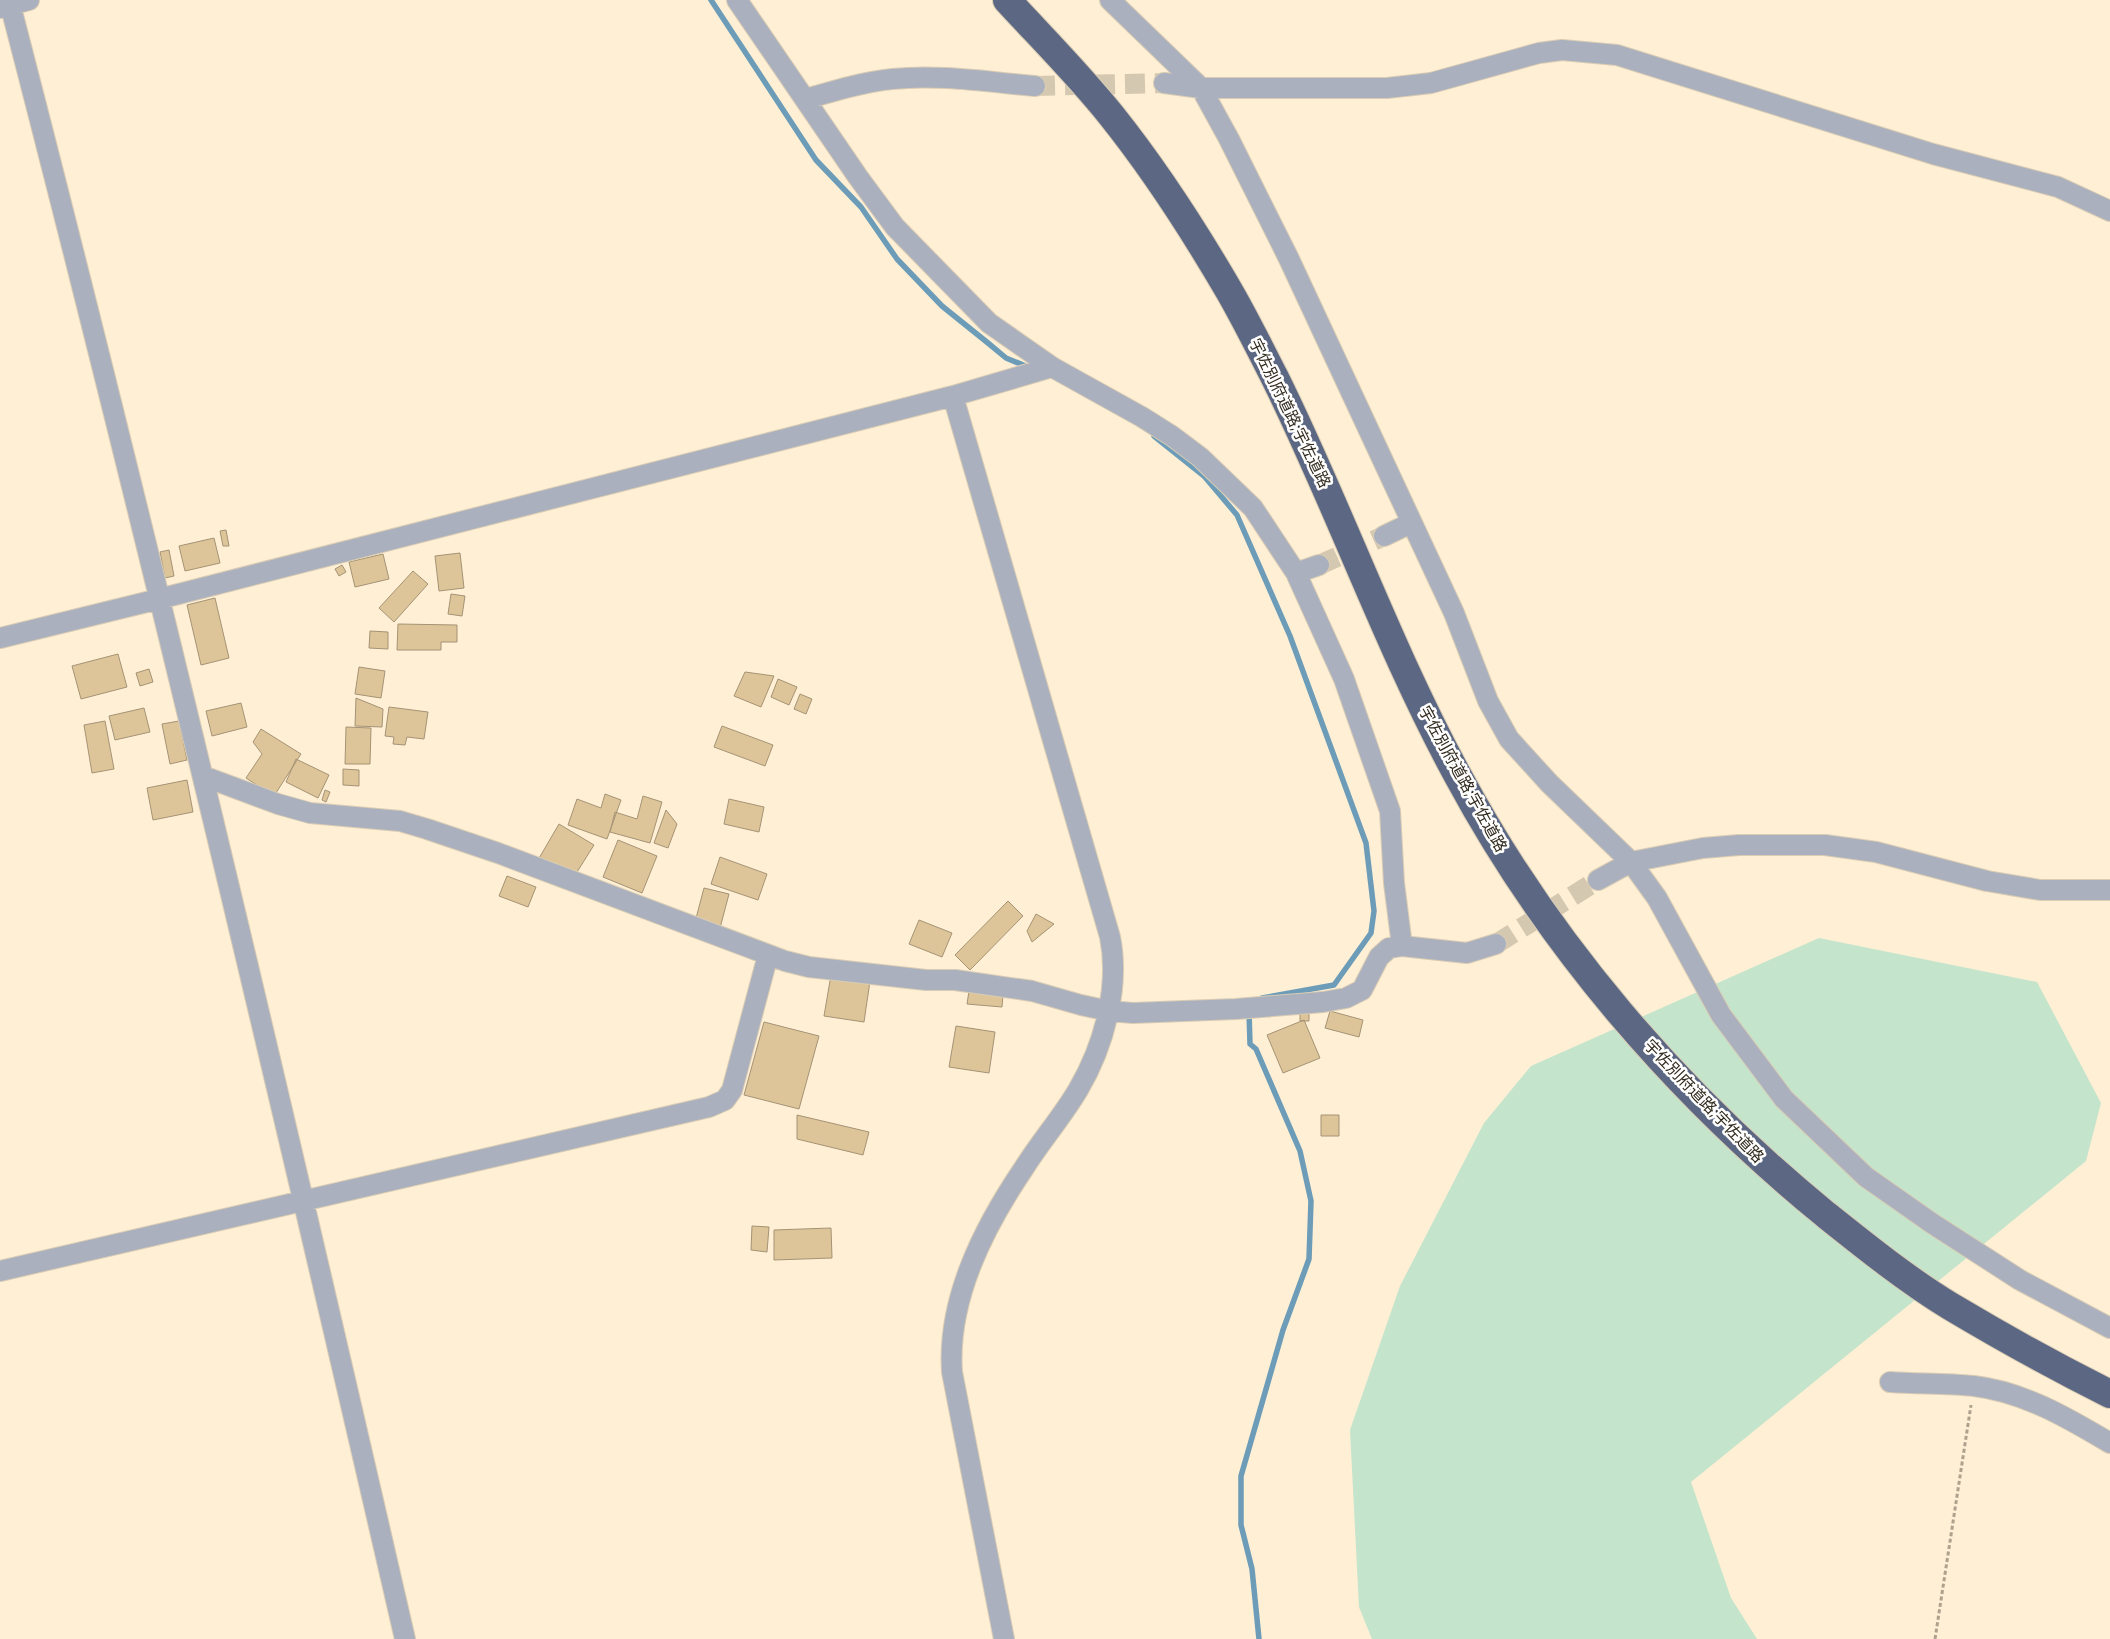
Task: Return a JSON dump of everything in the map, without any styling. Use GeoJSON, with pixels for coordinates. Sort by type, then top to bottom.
{"type":"FeatureCollection","features":[{"type":"Feature","properties":{"kind":"highway","name":"宇佐別府道路;宇佐道路"},"geometry":{"type":"LineString","coordinates":[[1007,0],[1110,114],[1161,181],[1230,292],[1308,445],[1394,646],[1432,726],[1494,839],[1558,935],[1590,977],[1666,1065],[1759,1158],[1845,1230],[1914,1282],[1949,1305],[2076,1377],[2110,1394]]}},
{"type":"Feature","properties":{"kind":"highway"},"geometry":{"type":"LineString","coordinates":[[1949,1305],[2110,1378]]}},
{"type":"Feature","properties":{"kind":"street"},"geometry":{"type":"LineString","coordinates":[[29,0],[6,4],[203,776],[304,1200],[405,1639]]}},
{"type":"Feature","properties":{"kind":"street"},"geometry":{"type":"LineString","coordinates":[[737,0],[858,177],[895,227],[989,323],[1052,367],[1142,417],[1200,457],[1253,508],[1296,573],[1344,679],[1390,811],[1394,883],[1402,946]]}},
{"type":"Feature","properties":{"kind":"street"},"geometry":{"type":"LineString","coordinates":[[1110,0],[1201,88],[1229,139],[1289,259],[1454,613],[1488,701],[1509,739],[1549,783],[1631,862],[1656,898],[1721,1015],[1784,1099],[1866,1177],[1933,1224],[2020,1280],[2110,1328]]}},
{"type":"Feature","properties":{"kind":"street"},"geometry":{"type":"LineString","coordinates":[[1164,82],[1201,88],[1387,88],[1431,82],[1539,53],[1562,50],[1617,55],[1933,154],[2058,187],[2110,211]]}},
{"type":"Feature","properties":{"kind":"street"},"geometry":{"type":"LineString","coordinates":[[806,99],[837,90],[893,79],[954,79],[1035,86]]}},
{"type":"Feature","properties":{"kind":"street"},"geometry":{"type":"LineString","coordinates":[[0,638],[952,396],[1052,367]]}},
{"type":"Feature","properties":{"kind":"street"},"geometry":{"type":"LineString","coordinates":[[952,396],[1110,937],[1114,958],[1114,981],[1109,1011],[1091,1064],[1078,1090],[1023,1169],[970,1265],[962,1288],[950,1348],[952,1372],[1004,1639]]}},
{"type":"Feature","properties":{"kind":"street"},"geometry":{"type":"LineString","coordinates":[[1384,536],[1411,523]]}},
{"type":"Feature","properties":{"kind":"street"},"geometry":{"type":"LineString","coordinates":[[1296,573],[1319,565]]}},
{"type":"Feature","properties":{"kind":"street"},"geometry":{"type":"LineString","coordinates":[[203,776],[278,804],[310,813],[400,822],[436,832],[498,853],[768,955],[809,966],[926,980],[956,980],[1032,991],[1109,1011],[1153,1013],[1323,1002],[1346,998],[1362,990],[1380,957],[1389,948],[1402,946],[1467,953],[1496,944]]}},
{"type":"Feature","properties":{"kind":"street"},"geometry":{"type":"LineString","coordinates":[[1598,880],[1631,862],[1703,848],[1739,845],[1825,845],[1876,852],[1987,881],[2040,890],[2110,890]]}},
{"type":"Feature","properties":{"kind":"street"},"geometry":{"type":"LineString","coordinates":[[0,1272],[709,1107],[724,1100],[732,1090],[768,955]]}},
{"type":"Feature","properties":{"kind":"street"},"geometry":{"type":"LineString","coordinates":[[1890,1382],[1974,1386],[2004,1392],[2056,1412],[2110,1443]]}},
{"type":"Feature","properties":{"kind":"path"},"geometry":{"type":"LineString","coordinates":[[1935,1639],[1974,1386]]}},
{"type":"Feature","properties":{"kind":"green space"},"geometry":{"type":"Polygon","coordinates":[[[1819,938],[2037,982],[2101,1103],[2086,1161],[1691,1482],[1731,1598],[1757,1639],[1372,1639],[1359,1607],[1350,1430],[1400,1286],[1484,1123],[1531,1066],[1819,938]]]}},
{"type":"Feature","properties":{"kind":"building"},"geometry":{"type":"Polygon","coordinates":[[[226,530],[229,546],[223,546],[220,531],[226,530]]]}},
{"type":"Feature","properties":{"kind":"building"},"geometry":{"type":"Polygon","coordinates":[[[214,538],[220,563],[185,571],[179,546],[214,538]]]}},
{"type":"Feature","properties":{"kind":"building"},"geometry":{"type":"Polygon","coordinates":[[[169,550],[174,576],[165,578],[160,552],[169,550]]]}},
{"type":"Feature","properties":{"kind":"building"},"geometry":{"type":"Polygon","coordinates":[[[460,553],[464,588],[439,591],[435,556],[460,553]]]}},
{"type":"Feature","properties":{"kind":"building"},"geometry":{"type":"Polygon","coordinates":[[[383,554],[389,579],[355,587],[349,562],[383,554]]]}},
{"type":"Feature","properties":{"kind":"building"},"geometry":{"type":"Polygon","coordinates":[[[342,565],[346,572],[339,576],[335,569],[342,565]]]}},
{"type":"Feature","properties":{"kind":"building"},"geometry":{"type":"Polygon","coordinates":[[[413,571],[428,584],[394,622],[379,608],[413,571]]]}},
{"type":"Feature","properties":{"kind":"building"},"geometry":{"type":"Polygon","coordinates":[[[451,594],[465,596],[462,616],[448,614],[451,594]]]}},
{"type":"Feature","properties":{"kind":"building"},"geometry":{"type":"Polygon","coordinates":[[[215,598],[229,658],[201,665],[187,605],[215,598]]]}},
{"type":"Feature","properties":{"kind":"building"},"geometry":{"type":"Polygon","coordinates":[[[398,624],[457,625],[457,642],[441,642],[441,650],[397,650],[398,624]]]}},
{"type":"Feature","properties":{"kind":"building"},"geometry":{"type":"Polygon","coordinates":[[[370,631],[388,632],[388,649],[369,648],[370,631]]]}},
{"type":"Feature","properties":{"kind":"building"},"geometry":{"type":"Polygon","coordinates":[[[118,654],[127,687],[81,699],[72,666],[118,654]]]}},
{"type":"Feature","properties":{"kind":"building"},"geometry":{"type":"Polygon","coordinates":[[[359,667],[385,671],[381,698],[355,694],[359,667]]]}},
{"type":"Feature","properties":{"kind":"building"},"geometry":{"type":"Polygon","coordinates":[[[149,669],[153,682],[140,686],[136,673],[149,669]]]}},
{"type":"Feature","properties":{"kind":"building"},"geometry":{"type":"Polygon","coordinates":[[[745,672],[774,676],[761,707],[734,696],[745,672]]]}},
{"type":"Feature","properties":{"kind":"building"},"geometry":{"type":"Polygon","coordinates":[[[778,679],[797,687],[789,705],[771,697],[778,679]]]}},
{"type":"Feature","properties":{"kind":"building"},"geometry":{"type":"Polygon","coordinates":[[[800,694],[812,699],[806,714],[794,709],[800,694]]]}},
{"type":"Feature","properties":{"kind":"building"},"geometry":{"type":"Polygon","coordinates":[[[356,698],[383,709],[382,727],[355,726],[356,698]]]}},
{"type":"Feature","properties":{"kind":"building"},"geometry":{"type":"Polygon","coordinates":[[[241,703],[247,727],[212,736],[206,711],[241,703]]]}},
{"type":"Feature","properties":{"kind":"building"},"geometry":{"type":"Polygon","coordinates":[[[389,707],[428,712],[424,739],[407,737],[405,745],[393,744],[394,737],[385,736],[389,707]]]}},
{"type":"Feature","properties":{"kind":"building"},"geometry":{"type":"Polygon","coordinates":[[[144,708],[150,732],[115,740],[109,716],[144,708]]]}},
{"type":"Feature","properties":{"kind":"building"},"geometry":{"type":"Polygon","coordinates":[[[105,721],[114,769],[92,773],[84,725],[105,721]]]}},
{"type":"Feature","properties":{"kind":"building"},"geometry":{"type":"Polygon","coordinates":[[[179,721],[187,760],[170,764],[162,724],[179,721]]]}},
{"type":"Feature","properties":{"kind":"building"},"geometry":{"type":"Polygon","coordinates":[[[722,726],[773,745],[765,766],[714,747],[722,726]]]}},
{"type":"Feature","properties":{"kind":"building"},"geometry":{"type":"Polygon","coordinates":[[[346,727],[371,728],[370,764],[345,764],[346,727]]]}},
{"type":"Feature","properties":{"kind":"building"},"geometry":{"type":"Polygon","coordinates":[[[261,729],[301,754],[274,796],[246,778],[262,754],[253,742],[261,729]]]}},
{"type":"Feature","properties":{"kind":"building"},"geometry":{"type":"Polygon","coordinates":[[[296,759],[329,775],[318,798],[286,782],[296,759]]]}},
{"type":"Feature","properties":{"kind":"building"},"geometry":{"type":"Polygon","coordinates":[[[343,769],[359,770],[359,786],[343,785],[343,769]]]}},
{"type":"Feature","properties":{"kind":"building"},"geometry":{"type":"Polygon","coordinates":[[[187,780],[193,812],[153,820],[147,788],[187,780]]]}},
{"type":"Feature","properties":{"kind":"building"},"geometry":{"type":"Polygon","coordinates":[[[325,790],[330,792],[326,802],[322,800],[325,790]]]}},
{"type":"Feature","properties":{"kind":"building"},"geometry":{"type":"Polygon","coordinates":[[[605,794],[621,800],[607,839],[568,825],[577,799],[601,808],[605,794]]]}},
{"type":"Feature","properties":{"kind":"building"},"geometry":{"type":"Polygon","coordinates":[[[643,796],[662,802],[650,843],[610,832],[615,812],[637,819],[643,796]]]}},
{"type":"Feature","properties":{"kind":"building"},"geometry":{"type":"Polygon","coordinates":[[[729,799],[764,807],[759,832],[724,824],[729,799]]]}},
{"type":"Feature","properties":{"kind":"building"},"geometry":{"type":"Polygon","coordinates":[[[666,810],[677,824],[668,848],[654,843],[666,810]]]}},
{"type":"Feature","properties":{"kind":"building"},"geometry":{"type":"Polygon","coordinates":[[[559,824],[594,845],[572,880],[538,860],[559,824]]]}},
{"type":"Feature","properties":{"kind":"building"},"geometry":{"type":"Polygon","coordinates":[[[618,840],[657,856],[642,893],[603,877],[618,840]]]}},
{"type":"Feature","properties":{"kind":"building"},"geometry":{"type":"Polygon","coordinates":[[[720,857],[767,874],[758,900],[711,884],[720,857]]]}},
{"type":"Feature","properties":{"kind":"building"},"geometry":{"type":"Polygon","coordinates":[[[507,876],[536,887],[528,907],[499,896],[507,876]]]}},
{"type":"Feature","properties":{"kind":"building"},"geometry":{"type":"Polygon","coordinates":[[[704,888],[729,894],[720,928],[695,922],[704,888]]]}},
{"type":"Feature","properties":{"kind":"building"},"geometry":{"type":"Polygon","coordinates":[[[1008,901],[1023,916],[970,970],[955,955],[1008,901]]]}},
{"type":"Feature","properties":{"kind":"building"},"geometry":{"type":"Polygon","coordinates":[[[1036,914],[1054,924],[1032,942],[1027,931],[1036,914]]]}},
{"type":"Feature","properties":{"kind":"building"},"geometry":{"type":"Polygon","coordinates":[[[919,920],[952,933],[942,957],[909,944],[919,920]]]}},
{"type":"Feature","properties":{"kind":"building"},"geometry":{"type":"Polygon","coordinates":[[[831,975],[870,981],[864,1022],[824,1016],[831,975]]]}},
{"type":"Feature","properties":{"kind":"building"},"geometry":{"type":"Polygon","coordinates":[[[969,991],[1003,995],[1002,1007],[967,1004],[969,991]]]}},
{"type":"Feature","properties":{"kind":"building"},"geometry":{"type":"Polygon","coordinates":[[[1330,1011],[1363,1020],[1359,1037],[1325,1028],[1330,1011]]]}},
{"type":"Feature","properties":{"kind":"building"},"geometry":{"type":"Polygon","coordinates":[[[1300,1013],[1309,1013],[1309,1021],[1300,1021],[1300,1013]]]}},
{"type":"Feature","properties":{"kind":"building"},"geometry":{"type":"Polygon","coordinates":[[[1304,1020],[1320,1058],[1283,1073],[1267,1035],[1304,1020]]]}},
{"type":"Feature","properties":{"kind":"building"},"geometry":{"type":"Polygon","coordinates":[[[764,1022],[819,1036],[799,1109],[744,1095],[764,1022]]]}},
{"type":"Feature","properties":{"kind":"building"},"geometry":{"type":"Polygon","coordinates":[[[956,1026],[995,1032],[989,1073],[949,1067],[956,1026]]]}},
{"type":"Feature","properties":{"kind":"building"},"geometry":{"type":"Polygon","coordinates":[[[797,1115],[869,1132],[863,1155],[797,1139],[797,1115]]]}},
{"type":"Feature","properties":{"kind":"building"},"geometry":{"type":"Polygon","coordinates":[[[1321,1115],[1339,1115],[1339,1136],[1321,1136],[1321,1115]]]}},
{"type":"Feature","properties":{"kind":"building"},"geometry":{"type":"Polygon","coordinates":[[[752,1226],[769,1227],[767,1252],[751,1250],[752,1226]]]}},
{"type":"Feature","properties":{"kind":"building"},"geometry":{"type":"Polygon","coordinates":[[[831,1228],[832,1258],[774,1260],[774,1230],[831,1228]]]}},
{"type":"Feature","properties":{"kind":"waterway"},"geometry":{"type":"LineString","coordinates":[[711,0],[816,160],[861,207],[897,259],[942,306],[1006,358],[1028,367]]}},
{"type":"Feature","properties":{"kind":"waterway"},"geometry":{"type":"LineString","coordinates":[[1154,436],[1204,476],[1237,515],[1290,636],[1366,843],[1374,911],[1371,933],[1334,985],[1262,998]]}},
{"type":"Feature","properties":{"kind":"waterway"},"geometry":{"type":"LineString","coordinates":[[1249,1011],[1250,1044],[1256,1049],[1300,1151],[1311,1201],[1309,1259],[1283,1330],[1241,1476],[1241,1525],[1252,1569],[1259,1639]]}},
{"type":"Feature","properties":{"kind":"tunnel"},"geometry":{"type":"LineString","coordinates":[[1035,86],[1164,83]]}},
{"type":"Feature","properties":{"kind":"tunnel"},"geometry":{"type":"LineString","coordinates":[[1319,565],[1384,536]]}},
{"type":"Feature","properties":{"kind":"tunnel"},"geometry":{"type":"LineString","coordinates":[[1496,944],[1598,880]]}}]}
